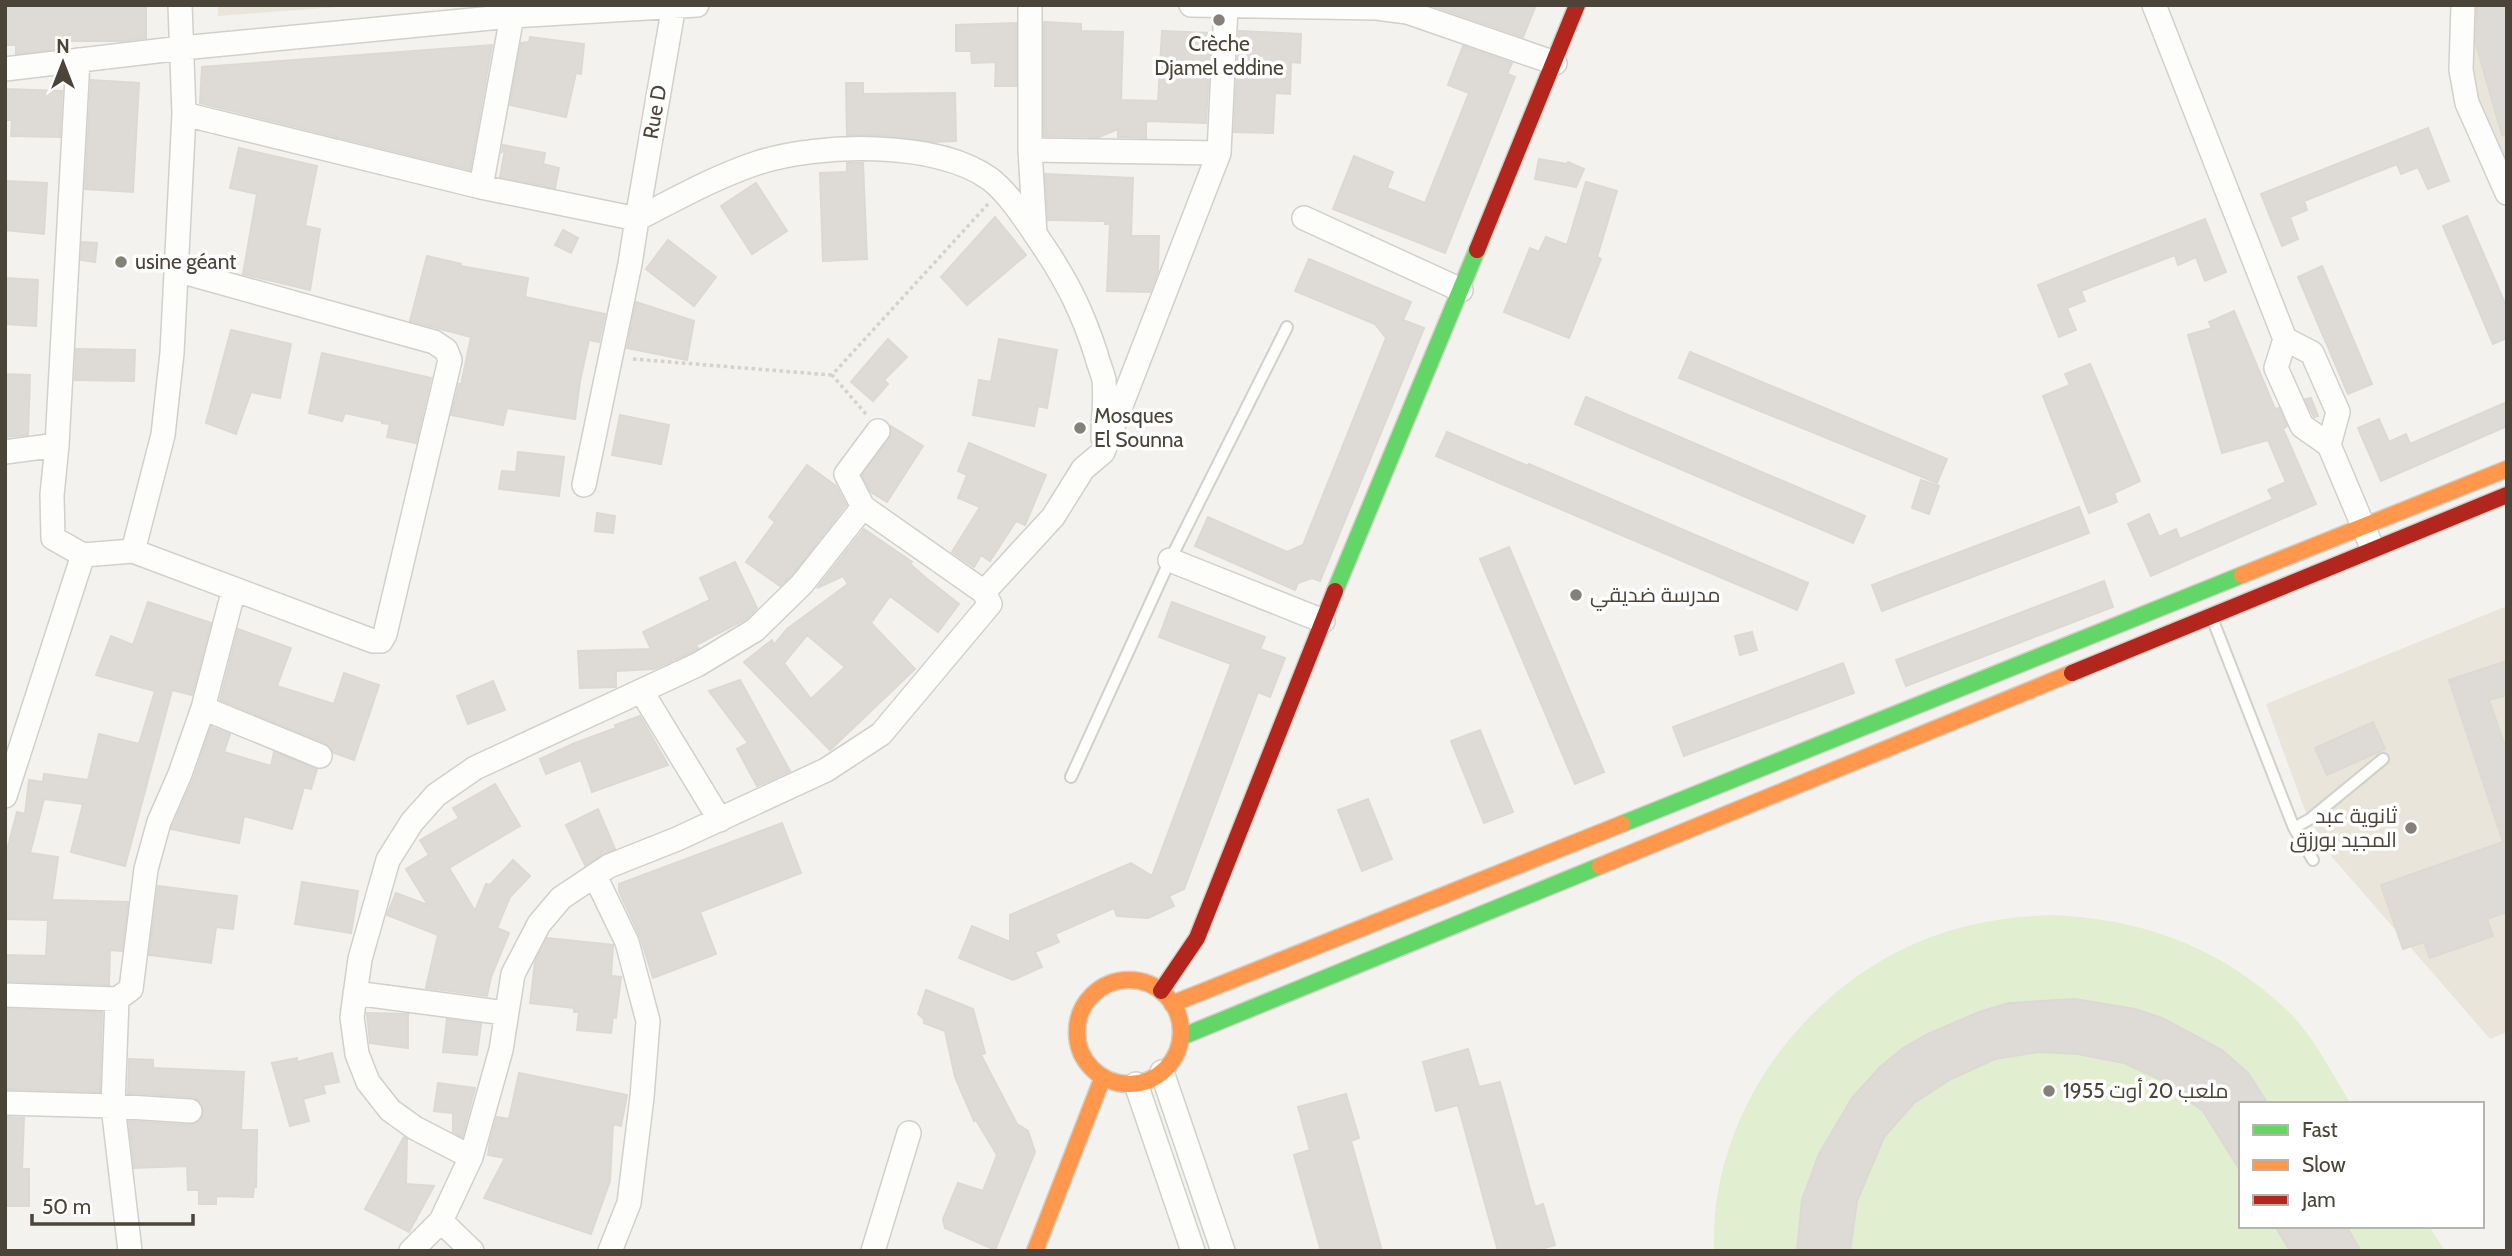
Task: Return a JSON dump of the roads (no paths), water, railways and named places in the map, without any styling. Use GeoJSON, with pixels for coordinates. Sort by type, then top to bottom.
{"type":"FeatureCollection","features":[{"type":"Feature","properties":{"kind":"street"},"geometry":{"type":"LineString","coordinates":[[132,551],[163,435],[172,353],[184,114],[180,5]]}},
{"type":"Feature","properties":{"kind":"street"},"geometry":{"type":"LineString","coordinates":[[5,69],[512,10],[697,5]]}},
{"type":"Feature","properties":{"kind":"street"},"geometry":{"type":"LineString","coordinates":[[1030,5],[1030,150],[1035,234]]}},
{"type":"Feature","properties":{"kind":"street"},"geometry":{"type":"LineString","coordinates":[[1191,5],[1377,8],[1406,12],[1555,63]]}},
{"type":"Feature","properties":{"kind":"street"},"geometry":{"type":"LineString","coordinates":[[1161,992],[1197,938],[1323,621],[1577,5]]}},
{"type":"Feature","properties":{"kind":"street"},"geometry":{"type":"LineString","coordinates":[[2154,5],[2285,339],[2276,368],[2302,426],[2329,444],[2372,549]]}},
{"type":"Feature","properties":{"kind":"street"},"geometry":{"type":"LineString","coordinates":[[2463,5],[2461,70],[2467,103],[2507,193]]}},
{"type":"Feature","properties":{"kind":"street","name":"Rue D"},"geometry":{"type":"LineString","coordinates":[[584,485],[637,219],[674,6]]}},
{"type":"Feature","properties":{"kind":"street"},"geometry":{"type":"LineString","coordinates":[[984,592],[1053,517],[1083,469],[1103,452],[1219,153],[1226,7]]}},
{"type":"Feature","properties":{"kind":"street"},"geometry":{"type":"LineString","coordinates":[[481,187],[512,10]]}},
{"type":"Feature","properties":{"kind":"street"},"geometry":{"type":"LineString","coordinates":[[78,60],[52,495],[53,538],[83,555],[132,551],[373,641],[381,640],[386,634],[450,360],[446,350],[434,342],[176,270]]}},
{"type":"Feature","properties":{"kind":"street"},"geometry":{"type":"LineString","coordinates":[[184,114],[481,187],[637,219],[716,179],[760,162],[806,153],[891,149],[960,163],[989,178],[1001,189],[1035,234],[1076,298],[1104,380],[1103,452]]}},
{"type":"Feature","properties":{"kind":"street"},"geometry":{"type":"LineString","coordinates":[[1030,150],[1219,153]]}},
{"type":"Feature","properties":{"kind":"street"},"geometry":{"type":"LineString","coordinates":[[1304,218],[1461,290]]}},
{"type":"Feature","properties":{"kind":"street"},"geometry":{"type":"LineString","coordinates":[[2285,339],[2312,353],[2338,412],[2329,444]]}},
{"type":"Feature","properties":{"kind":"street"},"geometry":{"type":"LineString","coordinates":[[411,1251],[441,1221],[471,1157],[501,1051],[513,974],[539,924],[561,898],[609,866],[720,820],[826,770],[881,734],[990,604],[984,592],[863,507],[846,474],[878,431]]}},
{"type":"Feature","properties":{"kind":"street"},"geometry":{"type":"LineString","coordinates":[[5,452],[57,445]]}},
{"type":"Feature","properties":{"kind":"street"},"geometry":{"type":"LineString","coordinates":[[1172,1004],[2507,469]]}},
{"type":"Feature","properties":{"kind":"street"},"geometry":{"type":"LineString","coordinates":[[1181,1037],[2507,495]]}},
{"type":"Feature","properties":{"kind":"street"},"geometry":{"type":"LineString","coordinates":[[471,1157],[415,1128],[390,1110],[368,1082],[357,1054],[352,1017],[360,959],[388,860],[412,822],[436,795],[475,768],[697,665],[755,630],[802,584],[863,507]]}},
{"type":"Feature","properties":{"kind":"street"},"geometry":{"type":"LineString","coordinates":[[5,796],[83,555]]}},
{"type":"Feature","properties":{"kind":"street"},"geometry":{"type":"LineString","coordinates":[[1170,560],[1323,621]]}},
{"type":"Feature","properties":{"kind":"street"},"geometry":{"type":"LineString","coordinates":[[5,995],[117,999],[131,989],[146,869],[159,822],[180,774],[203,708],[234,589]]}},
{"type":"Feature","properties":{"kind":"street"},"geometry":{"type":"LineString","coordinates":[[642,692],[720,820]]}},
{"type":"Feature","properties":{"kind":"street"},"geometry":{"type":"LineString","coordinates":[[203,708],[320,756]]}},
{"type":"Feature","properties":{"kind":"street"},"geometry":{"type":"LineString","coordinates":[[595,876],[627,942],[648,1021],[629,1203],[610,1251]]}},
{"type":"Feature","properties":{"kind":"street"},"geometry":{"type":"LineString","coordinates":[[1129,981],[1146,984],[1161,992],[1172,1004],[1180,1020],[1181,1037],[1172,1062],[1162,1072],[1150,1080],[1136,1084],[1119,1083],[1103,1077],[1089,1067],[1081,1052],[1077,1035],[1078,1019],[1086,1003],[1097,991],[1112,983],[1129,981]]}},
{"type":"Feature","properties":{"kind":"street"},"geometry":{"type":"LineString","coordinates":[[355,993],[505,1013]]}},
{"type":"Feature","properties":{"kind":"street"},"geometry":{"type":"LineString","coordinates":[[117,999],[113,1106],[130,1251]]}},
{"type":"Feature","properties":{"kind":"street"},"geometry":{"type":"LineString","coordinates":[[1162,1072],[1223,1251]]}},
{"type":"Feature","properties":{"kind":"street"},"geometry":{"type":"LineString","coordinates":[[1035,1251],[1103,1077]]}},
{"type":"Feature","properties":{"kind":"street"},"geometry":{"type":"LineString","coordinates":[[1136,1084],[1193,1251]]}},
{"type":"Feature","properties":{"kind":"street"},"geometry":{"type":"LineString","coordinates":[[5,1103],[190,1111]]}},
{"type":"Feature","properties":{"kind":"street"},"geometry":{"type":"LineString","coordinates":[[873,1251],[909,1133]]}},
{"type":"Feature","properties":{"kind":"street"},"geometry":{"type":"LineString","coordinates":[[441,1221],[472,1251]]}},
{"type":"Feature","properties":{"kind":"lane"},"geometry":{"type":"LineString","coordinates":[[1071,777],[1170,560],[1287,327]]}},
{"type":"Feature","properties":{"kind":"lane"},"geometry":{"type":"LineString","coordinates":[[2211,615],[2294,828],[2313,860]]}},
{"type":"Feature","properties":{"kind":"lane"},"geometry":{"type":"LineString","coordinates":[[2294,828],[2310,819],[2383,759]]}},
{"type":"Feature","properties":{"kind":"place","name":"Crèche Djamel eddine"},"geometry":{"type":"Point","coordinates":[1219,20]}},
{"type":"Feature","properties":{"kind":"place","name":"usine géant"},"geometry":{"type":"Point","coordinates":[121,262]}},
{"type":"Feature","properties":{"kind":"place","name":"Mosques El Sounna"},"geometry":{"type":"Point","coordinates":[1080,428]}},
{"type":"Feature","properties":{"kind":"place","name":"مدرسة ضديقي"},"geometry":{"type":"Point","coordinates":[1576,595]}},
{"type":"Feature","properties":{"kind":"place","name":"ثانوية عبد المجيد بورزق"},"geometry":{"type":"Point","coordinates":[2411,828]}},
{"type":"Feature","properties":{"kind":"place","name":"ملعب 20 أوت 1955"},"geometry":{"type":"Point","coordinates":[2049,1091]}}]}
